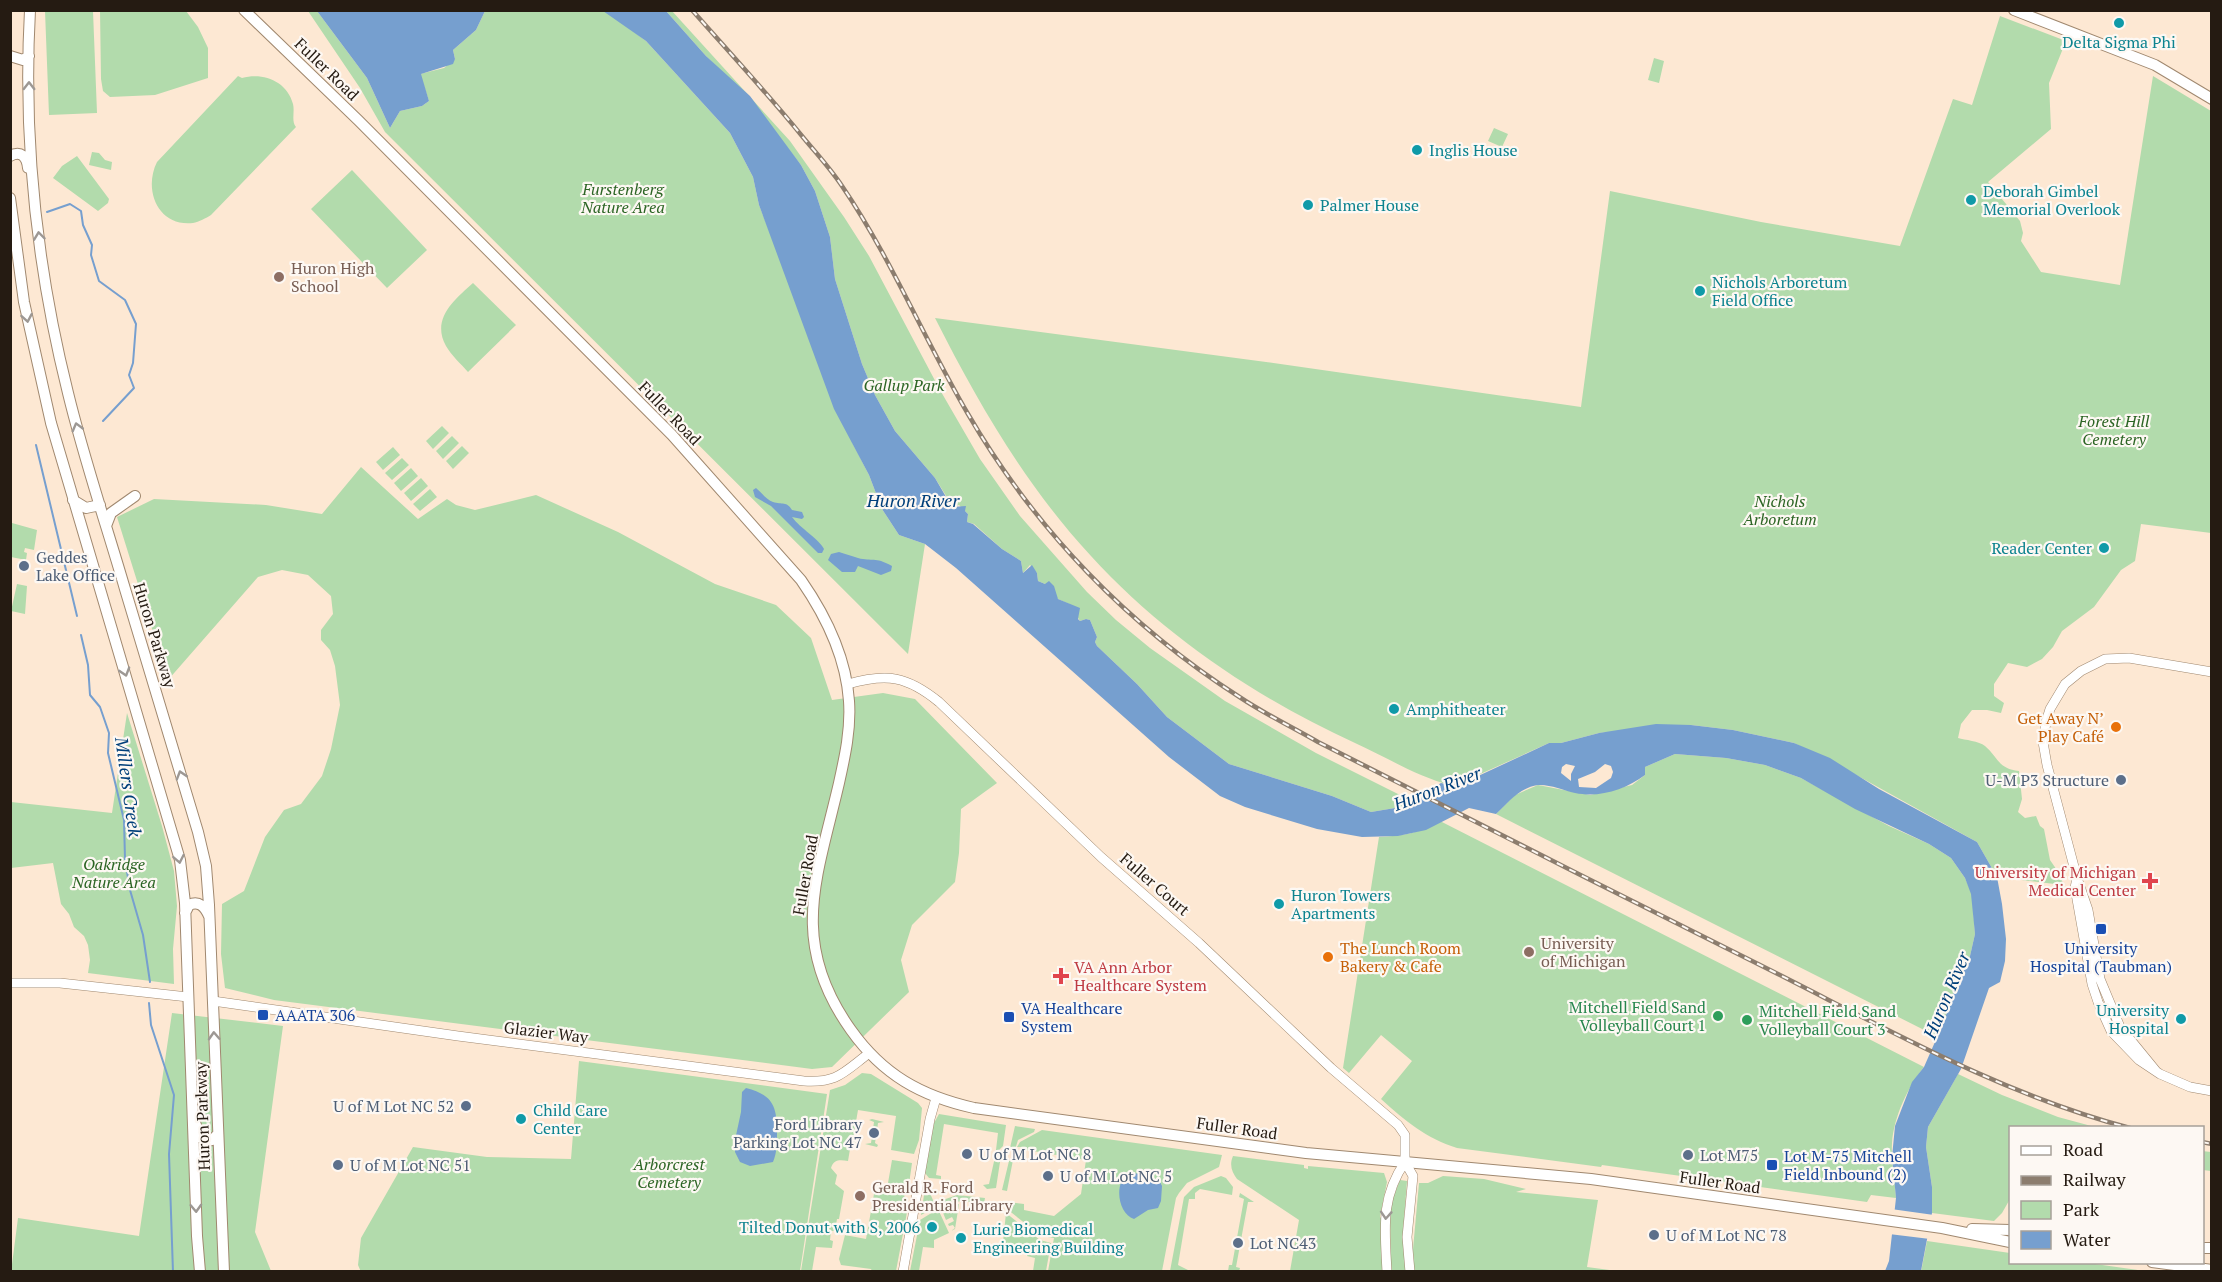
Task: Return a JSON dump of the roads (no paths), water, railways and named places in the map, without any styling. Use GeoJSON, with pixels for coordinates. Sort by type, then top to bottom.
{"type":"FeatureCollection","features":[{"type":"Feature","properties":{"kind":"main road","name":"Huron Parkway"},"geometry":{"type":"LineString","coordinates":[[30,10],[28,56],[30,136],[44,273],[55,336],[79,435],[198,832],[206,866],[225,1272]]}},
{"type":"Feature","properties":{"kind":"main road","name":"Fuller Road"},"geometry":{"type":"LineString","coordinates":[[244,10],[672,435],[801,580],[818,603],[838,651],[848,684],[849,728],[845,758],[814,897],[812,939],[817,965],[826,990],[846,1024],[868,1054],[898,1078],[936,1098],[983,1109],[1306,1153],[1591,1179],[1942,1228],[2009,1242]]}},
{"type":"Feature","properties":{"kind":"main road"},"geometry":{"type":"LineString","coordinates":[[2014,10],[2155,65],[2211,99]]}},
{"type":"Feature","properties":{"kind":"main road"},"geometry":{"type":"LineString","coordinates":[[10,56],[23,60],[28,56]]}},
{"type":"Feature","properties":{"kind":"main road"},"geometry":{"type":"LineString","coordinates":[[10,156],[20,154],[26,157],[30,191],[35,199]]}},
{"type":"Feature","properties":{"kind":"main road","name":"Huron Parkway"},"geometry":{"type":"LineString","coordinates":[[10,198],[30,336],[51,423],[176,842],[183,883],[185,914],[200,1272]]}},
{"type":"Feature","properties":{"kind":"main road"},"geometry":{"type":"LineString","coordinates":[[106,526],[111,513],[135,496]]}},
{"type":"Feature","properties":{"kind":"main road"},"geometry":{"type":"LineString","coordinates":[[73,500],[83,507],[100,505]]}},
{"type":"Feature","properties":{"kind":"main road"},"geometry":{"type":"LineString","coordinates":[[185,914],[189,905],[196,903],[203,906],[210,916]]}},
{"type":"Feature","properties":{"kind":"main road"},"geometry":{"type":"LineString","coordinates":[[192,1107],[201,1138],[209,1140],[218,1134]]}},
{"type":"Feature","properties":{"kind":"main road","name":"Fuller Road"},"geometry":{"type":"LineString","coordinates":[[1942,1228],[2009,1230]]}},
{"type":"Feature","properties":{"kind":"main road"},"geometry":{"type":"LineString","coordinates":[[2160,1264],[2211,1270]]}},
{"type":"Feature","properties":{"kind":"street"},"geometry":{"type":"LineString","coordinates":[[2211,672],[2129,658],[2105,659],[2081,671],[2065,684],[2050,709],[2043,742],[2057,808],[2088,910],[2097,966],[2105,995],[2120,1027],[2156,1071],[2177,1083],[2211,1091]]}},
{"type":"Feature","properties":{"kind":"street","name":"Fuller Court"},"geometry":{"type":"LineString","coordinates":[[848,684],[887,677],[915,684],[939,702],[1101,857],[1199,943],[1330,1068],[1398,1125],[1405,1135],[1405,1162],[1413,1176],[1407,1237],[1410,1272]]}},
{"type":"Feature","properties":{"kind":"street"},"geometry":{"type":"LineString","coordinates":[[10,983],[60,983],[188,997]]}},
{"type":"Feature","properties":{"kind":"street","name":"Glazier Way"},"geometry":{"type":"LineString","coordinates":[[213,1001],[458,1036],[811,1081],[830,1080],[840,1076],[868,1054]]}},
{"type":"Feature","properties":{"kind":"street"},"geometry":{"type":"LineString","coordinates":[[903,1272],[930,1119],[936,1098]]}},
{"type":"Feature","properties":{"kind":"street"},"geometry":{"type":"LineString","coordinates":[[1387,1272],[1385,1209],[1396,1176],[1405,1162]]}},
{"type":"Feature","properties":{"kind":"water"},"geometry":{"type":"Polygon","coordinates":[[[317,11],[485,11],[476,30],[453,50],[455,59],[453,64],[421,74],[429,101],[422,106],[400,111],[390,128],[367,78],[317,11]]]}},
{"type":"Feature","properties":{"kind":"water","name":"Huron River"},"geometry":{"type":"Polygon","coordinates":[[[603,11],[666,11],[706,56],[750,96],[801,165],[815,191],[830,237],[835,279],[862,364],[875,395],[895,431],[935,478],[952,507],[966,506],[967,522],[973,524],[1002,549],[1021,561],[1023,573],[1032,565],[1037,573],[1038,581],[1045,584],[1049,581],[1054,586],[1058,599],[1080,608],[1078,619],[1080,621],[1090,620],[1097,637],[1095,642],[1097,646],[1137,684],[1167,717],[1229,764],[1332,796],[1371,812],[1401,807],[1441,783],[1450,785],[1476,777],[1549,743],[1561,743],[1599,733],[1656,724],[1691,725],[1733,730],[1794,743],[1830,758],[1879,789],[1977,842],[1997,877],[2006,939],[2005,961],[2000,982],[1989,988],[1961,1069],[1928,1127],[1926,1147],[1932,1187],[1932,1213],[1921,1271],[1885,1271],[1889,1261],[1896,1198],[1892,1157],[1895,1126],[1912,1082],[1924,1067],[1945,1019],[1950,1001],[1970,956],[1975,934],[1971,894],[1965,878],[1951,858],[1929,844],[1855,809],[1801,778],[1765,765],[1726,758],[1675,754],[1645,767],[1645,775],[1612,792],[1584,794],[1538,785],[1520,792],[1496,814],[1469,808],[1426,830],[1398,836],[1362,837],[1317,829],[1245,807],[1220,796],[1169,757],[956,568],[925,544],[899,535],[882,509],[869,475],[834,409],[759,205],[753,177],[730,133],[646,41],[603,11]],[[1566,764],[1562,767],[1561,773],[1571,781],[1571,774],[1575,766],[1566,764]],[[1605,764],[1595,772],[1578,779],[1579,787],[1596,788],[1611,778],[1613,772],[1611,766],[1605,764]]]}},
{"type":"Feature","properties":{"kind":"water"},"geometry":{"type":"Polygon","coordinates":[[[756,488],[771,501],[786,504],[792,510],[802,512],[804,517],[802,519],[792,517],[822,545],[824,549],[822,553],[818,553],[771,506],[755,497],[753,490],[756,488]]]}},
{"type":"Feature","properties":{"kind":"water"},"geometry":{"type":"Polygon","coordinates":[[[839,552],[858,558],[881,561],[892,566],[891,571],[881,575],[858,566],[855,572],[842,572],[828,560],[831,554],[839,552]]]}},
{"type":"Feature","properties":{"kind":"water"},"geometry":{"type":"Polygon","coordinates":[[[746,1088],[762,1094],[772,1103],[777,1124],[776,1152],[773,1162],[750,1166],[740,1162],[735,1152],[742,1092],[746,1088]]]}},
{"type":"Feature","properties":{"kind":"water"},"geometry":{"type":"Polygon","coordinates":[[[1129,1173],[1144,1174],[1145,1177],[1160,1182],[1162,1186],[1158,1208],[1148,1210],[1134,1219],[1124,1211],[1119,1190],[1124,1177],[1129,1173]]]}},
{"type":"Feature","properties":{"kind":"waterway","name":"Millers Creek"},"geometry":{"type":"LineString","coordinates":[[47,212],[70,204],[81,211],[83,225],[92,245],[91,255],[99,281],[125,300],[136,324],[133,363],[129,375],[134,388],[103,421]]}},
{"type":"Feature","properties":{"kind":"waterway","name":"Millers Creek"},"geometry":{"type":"LineString","coordinates":[[36,445],[77,616]]}},
{"type":"Feature","properties":{"kind":"waterway","name":"Millers Creek"},"geometry":{"type":"LineString","coordinates":[[81,635],[88,665],[90,695],[100,707],[109,733],[108,753],[124,820],[125,859],[130,890],[143,935],[150,982]]}},
{"type":"Feature","properties":{"kind":"waterway","name":"Millers Creek"},"geometry":{"type":"LineString","coordinates":[[149,1003],[151,1025],[174,1095],[169,1154],[173,1272]]}},
{"type":"Feature","properties":{"kind":"railway"},"geometry":{"type":"LineString","coordinates":[[692,10],[775,104],[842,186],[876,241],[968,414],[1023,497],[1087,572],[1160,639],[1241,698],[1318,742],[1948,1059],[2037,1098],[2123,1126]]}},
{"type":"Feature","properties":{"kind":"railway"},"geometry":{"type":"LineString","coordinates":[[2204,1142],[2212,1144]]}},
{"type":"Feature","properties":{"kind":"place","name":"Delta Sigma Phi"},"geometry":{"type":"Point","coordinates":[2119,23]}},
{"type":"Feature","properties":{"kind":"place","name":"Inglis House"},"geometry":{"type":"Point","coordinates":[1417,150]}},
{"type":"Feature","properties":{"kind":"place","name":"Deborah Gimbel Memorial Overlook"},"geometry":{"type":"Point","coordinates":[1971,200]}},
{"type":"Feature","properties":{"kind":"place","name":"Palmer House"},"geometry":{"type":"Point","coordinates":[1308,205]}},
{"type":"Feature","properties":{"kind":"place","name":"Huron High School"},"geometry":{"type":"Point","coordinates":[279,277]}},
{"type":"Feature","properties":{"kind":"place","name":"Nichols Arboretum Field Office"},"geometry":{"type":"Point","coordinates":[1700,291]}},
{"type":"Feature","properties":{"kind":"place","name":"Reader Center"},"geometry":{"type":"Point","coordinates":[2104,548]}},
{"type":"Feature","properties":{"kind":"place","name":"Geddes Lake Office"},"geometry":{"type":"Point","coordinates":[24,566]}},
{"type":"Feature","properties":{"kind":"place","name":"Amphitheater"},"geometry":{"type":"Point","coordinates":[1394,709]}},
{"type":"Feature","properties":{"kind":"place","name":"Get Away N’ Play Café"},"geometry":{"type":"Point","coordinates":[2116,727]}},
{"type":"Feature","properties":{"kind":"place","name":"U-M P3 Structure"},"geometry":{"type":"Point","coordinates":[2121,780]}},
{"type":"Feature","properties":{"kind":"place","name":"University of Michigan Medical Center"},"geometry":{"type":"Point","coordinates":[2150,881]}},
{"type":"Feature","properties":{"kind":"place","name":"Huron Towers Apartments"},"geometry":{"type":"Point","coordinates":[1279,904]}},
{"type":"Feature","properties":{"kind":"place","name":"University Hospital (Taubman)"},"geometry":{"type":"Point","coordinates":[2101,929]}},
{"type":"Feature","properties":{"kind":"place","name":"University of Michigan"},"geometry":{"type":"Point","coordinates":[1529,952]}},
{"type":"Feature","properties":{"kind":"place","name":"The Lunch Room Bakery & Cafe"},"geometry":{"type":"Point","coordinates":[1328,957]}},
{"type":"Feature","properties":{"kind":"place","name":"VA Ann Arbor Healthcare System"},"geometry":{"type":"Point","coordinates":[1061,976]}},
{"type":"Feature","properties":{"kind":"place","name":"AAATA 306"},"geometry":{"type":"Point","coordinates":[263,1015]}},
{"type":"Feature","properties":{"kind":"place","name":"Mitchell Field Sand Volleyball Court 1"},"geometry":{"type":"Point","coordinates":[1718,1016]}},
{"type":"Feature","properties":{"kind":"place","name":"VA Healthcare System"},"geometry":{"type":"Point","coordinates":[1009,1017]}},
{"type":"Feature","properties":{"kind":"place","name":"University Hospital"},"geometry":{"type":"Point","coordinates":[2181,1019]}},
{"type":"Feature","properties":{"kind":"place","name":"Mitchell Field Sand Volleyball Court 3"},"geometry":{"type":"Point","coordinates":[1747,1020]}},
{"type":"Feature","properties":{"kind":"place","name":"U of M Lot NC 52"},"geometry":{"type":"Point","coordinates":[466,1106]}},
{"type":"Feature","properties":{"kind":"place","name":"Child Care Center"},"geometry":{"type":"Point","coordinates":[521,1119]}},
{"type":"Feature","properties":{"kind":"place","name":"Ford Library Parking Lot NC 47"},"geometry":{"type":"Point","coordinates":[874,1133]}},
{"type":"Feature","properties":{"kind":"place","name":"U of M Lot NC 8"},"geometry":{"type":"Point","coordinates":[967,1154]}},
{"type":"Feature","properties":{"kind":"place","name":"Lot M75"},"geometry":{"type":"Point","coordinates":[1688,1155]}},
{"type":"Feature","properties":{"kind":"place","name":"U of M Lot NC 51"},"geometry":{"type":"Point","coordinates":[338,1165]}},
{"type":"Feature","properties":{"kind":"place","name":"Lot M-75 Mitchell Field Inbound (2)"},"geometry":{"type":"Point","coordinates":[1772,1165]}},
{"type":"Feature","properties":{"kind":"place","name":"U of M Lot NC 5"},"geometry":{"type":"Point","coordinates":[1048,1176]}},
{"type":"Feature","properties":{"kind":"place","name":"Gerald R. Ford Presidential Library"},"geometry":{"type":"Point","coordinates":[860,1196]}},
{"type":"Feature","properties":{"kind":"place","name":"Tilted Donut with S, 2006"},"geometry":{"type":"Point","coordinates":[932,1227]}},
{"type":"Feature","properties":{"kind":"place","name":"U of M Lot NC 78"},"geometry":{"type":"Point","coordinates":[1654,1235]}},
{"type":"Feature","properties":{"kind":"place","name":"Lurie Biomedical Engineering Building"},"geometry":{"type":"Point","coordinates":[961,1238]}},
{"type":"Feature","properties":{"kind":"place","name":"Lot NC43"},"geometry":{"type":"Point","coordinates":[1238,1243]}},
{"type":"Feature","properties":{"kind":"park label","name":"Furstenberg Nature Area"},"geometry":{"type":"Point","coordinates":[623,198]}},
{"type":"Feature","properties":{"kind":"park label","name":"Gallup Park"},"geometry":{"type":"Point","coordinates":[904,385]}},
{"type":"Feature","properties":{"kind":"park label","name":"Forest Hill Cemetery"},"geometry":{"type":"Point","coordinates":[2114,430]}},
{"type":"Feature","properties":{"kind":"park label","name":"Nichols Arboretum"},"geometry":{"type":"Point","coordinates":[1780,510]}},
{"type":"Feature","properties":{"kind":"park label","name":"Oakridge Nature Area"},"geometry":{"type":"Point","coordinates":[114,873]}},
{"type":"Feature","properties":{"kind":"park label","name":"Arborcrest Cemetery"},"geometry":{"type":"Point","coordinates":[669,1173]}}]}
